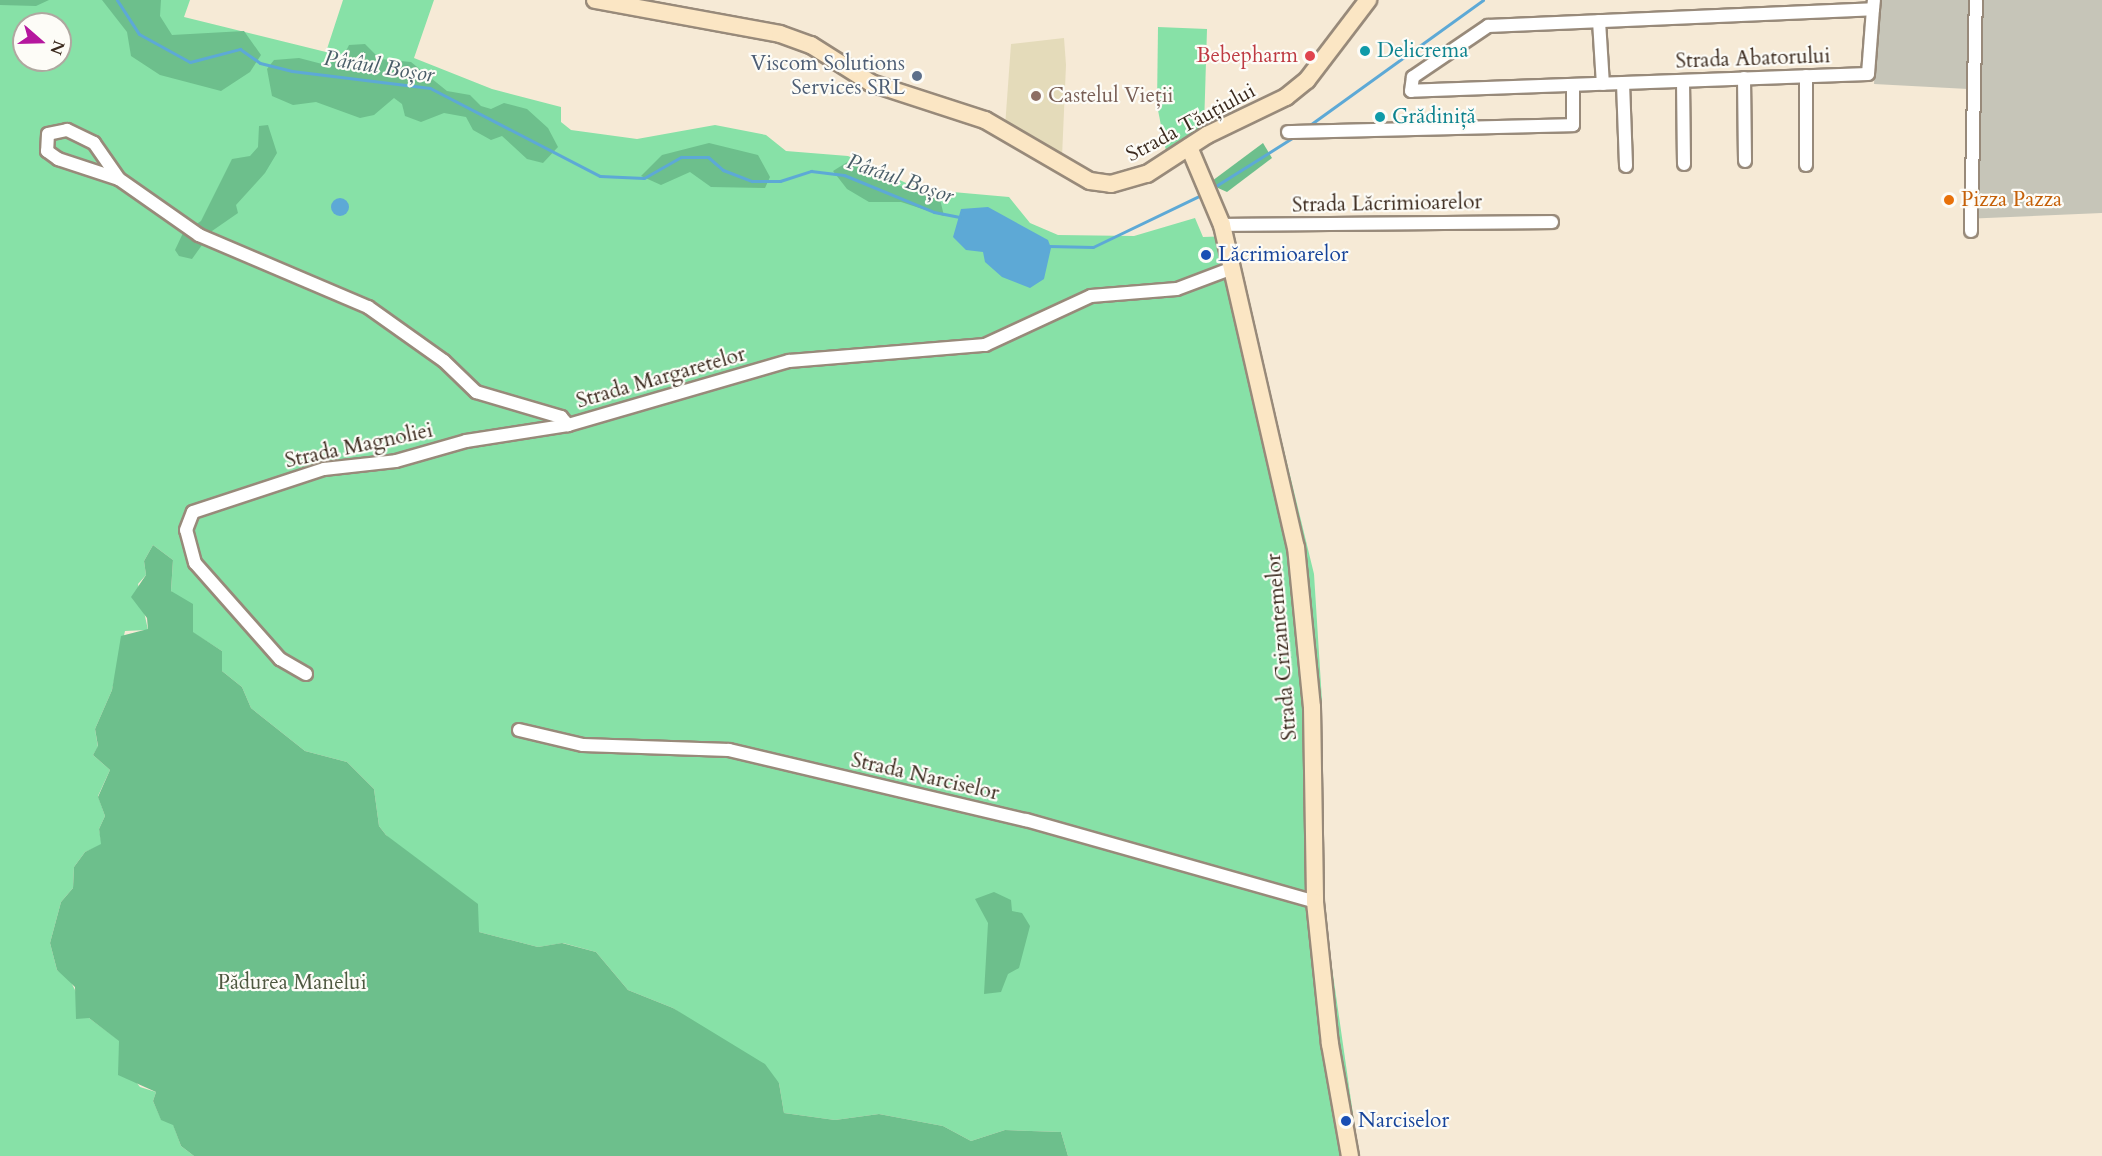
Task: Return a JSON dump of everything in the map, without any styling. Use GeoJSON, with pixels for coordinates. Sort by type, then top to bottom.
{"type":"FeatureCollection","features":[{"type":"Feature","properties":{"kind":"street","name":"Strada Tăuțiului"},"geometry":{"type":"LineString","coordinates":[[595,0],[754,27],[811,45],[871,82],[985,120],[1099,184],[1141,177],[1296,90],[1368,0]]}},
{"type":"Feature","properties":{"kind":"street"},"geometry":{"type":"LineString","coordinates":[[1971,231],[1976,0]]}},
{"type":"Feature","properties":{"kind":"street","name":"Strada Abatorului"},"geometry":{"type":"LineString","coordinates":[[1873,4],[1868,74],[1411,91],[1413,77],[1488,26],[1599,21],[1873,4]]}},
{"type":"Feature","properties":{"kind":"street"},"geometry":{"type":"LineString","coordinates":[[1599,21],[1603,84]]}},
{"type":"Feature","properties":{"kind":"street"},"geometry":{"type":"LineString","coordinates":[[1806,76],[1806,165]]}},
{"type":"Feature","properties":{"kind":"street"},"geometry":{"type":"LineString","coordinates":[[1744,78],[1745,161]]}},
{"type":"Feature","properties":{"kind":"street"},"geometry":{"type":"LineString","coordinates":[[1683,81],[1684,164]]}},
{"type":"Feature","properties":{"kind":"street"},"geometry":{"type":"LineString","coordinates":[[1623,83],[1626,166]]}},
{"type":"Feature","properties":{"kind":"street"},"geometry":{"type":"LineString","coordinates":[[1288,132],[1573,125],[1573,85]]}},
{"type":"Feature","properties":{"kind":"street","name":"Strada Margaretelor"},"geometry":{"type":"LineString","coordinates":[[119,179],[94,143],[67,130],[48,134],[47,151],[58,159],[119,179],[199,235],[368,307],[444,361],[476,392],[561,417],[568,425],[789,361],[985,345],[1091,296],[1178,289],[1230,269]]}},
{"type":"Feature","properties":{"kind":"street","name":"Strada Crizantemelor"},"geometry":{"type":"LineString","coordinates":[[1194,149],[1222,225],[1230,269],[1296,547],[1312,707],[1315,902],[1350,1156]]}},
{"type":"Feature","properties":{"kind":"street","name":"Strada Lăcrimioarelor"},"geometry":{"type":"LineString","coordinates":[[1222,225],[1552,222]]}},
{"type":"Feature","properties":{"kind":"street","name":"Strada Magnoliei"},"geometry":{"type":"LineString","coordinates":[[306,674],[280,659],[195,563],[186,530],[193,512],[324,470],[396,461],[466,441],[568,425]]}},
{"type":"Feature","properties":{"kind":"street","name":"Strada Narciselor"},"geometry":{"type":"LineString","coordinates":[[519,730],[583,745],[729,750],[1026,820],[1315,902]]}},
{"type":"Feature","properties":{"kind":"shaded area"},"geometry":{"type":"Polygon","coordinates":[[[1880,0],[2102,0],[2102,213],[1963,219],[1968,89],[1874,84],[1880,0]]]}},
{"type":"Feature","properties":{"kind":"shaded area","name":"Castelul Vieții"},"geometry":{"type":"Polygon","coordinates":[[[1064,38],[1066,65],[1062,157],[1005,127],[1011,44],[1064,38]]]}},
{"type":"Feature","properties":{"kind":"green space"},"geometry":{"type":"Polygon","coordinates":[[[0,0],[190,0],[184,17],[326,52],[343,0],[434,0],[414,58],[492,89],[561,107],[561,122],[571,130],[637,139],[715,125],[766,135],[786,151],[848,156],[919,189],[1009,197],[1030,223],[1058,235],[1134,236],[1195,218],[1203,237],[1232,236],[1314,574],[1322,701],[1322,898],[1359,1156],[1068,1156],[1061,1132],[1005,1130],[971,1141],[943,1126],[879,1114],[835,1120],[784,1113],[779,1083],[673,1008],[628,990],[596,952],[563,943],[538,947],[479,932],[379,826],[374,789],[347,762],[305,751],[251,708],[242,687],[222,671],[222,651],[192,632],[193,613],[171,591],[173,560],[153,545],[144,561],[146,575],[138,584],[148,630],[125,631],[112,690],[95,729],[98,747],[93,755],[110,770],[98,796],[105,816],[99,829],[102,845],[85,852],[74,867],[73,888],[61,902],[50,943],[57,970],[69,978],[89,1018],[120,1041],[122,1064],[140,1087],[156,1092],[153,1101],[161,1119],[173,1124],[181,1146],[194,1156],[0,1156],[0,0]]]}},
{"type":"Feature","properties":{"kind":"green space"},"geometry":{"type":"Polygon","coordinates":[[[0,0],[49,0],[36,6],[0,5],[0,0]]]}},
{"type":"Feature","properties":{"kind":"green space"},"geometry":{"type":"Polygon","coordinates":[[[102,0],[161,0],[160,16],[172,35],[244,31],[261,55],[250,72],[221,91],[160,75],[131,56],[127,32],[102,0]]]}},
{"type":"Feature","properties":{"kind":"green space"},"geometry":{"type":"Polygon","coordinates":[[[1158,27],[1207,29],[1204,127],[1166,151],[1157,105],[1158,27]]]}},
{"type":"Feature","properties":{"kind":"green space"},"geometry":{"type":"Polygon","coordinates":[[[365,44],[380,59],[411,62],[447,91],[470,95],[481,106],[491,109],[504,103],[527,109],[548,128],[558,147],[543,163],[527,159],[502,136],[491,140],[473,130],[466,117],[444,113],[421,122],[405,116],[402,104],[394,98],[374,115],[360,118],[316,102],[293,105],[272,96],[267,69],[274,60],[299,58],[326,65],[343,57],[349,45],[365,44]]]}},
{"type":"Feature","properties":{"kind":"green space"},"geometry":{"type":"Polygon","coordinates":[[[268,125],[277,153],[265,173],[236,205],[238,213],[212,231],[192,259],[179,256],[175,250],[183,233],[201,221],[232,159],[250,156],[258,147],[259,126],[268,125]]]}},
{"type":"Feature","properties":{"kind":"green space"},"geometry":{"type":"Polygon","coordinates":[[[709,143],[758,155],[770,177],[765,188],[711,187],[690,172],[661,185],[641,176],[662,155],[709,143]]]}},
{"type":"Feature","properties":{"kind":"green space"},"geometry":{"type":"Polygon","coordinates":[[[1263,143],[1272,158],[1227,192],[1218,188],[1212,181],[1263,143]]]}},
{"type":"Feature","properties":{"kind":"green space"},"geometry":{"type":"Polygon","coordinates":[[[849,161],[876,170],[891,183],[940,199],[944,216],[901,202],[869,202],[847,189],[833,171],[849,161]]]}},
{"type":"Feature","properties":{"kind":"green space","name":"Pădurea Manelui"},"geometry":{"type":"Polygon","coordinates":[[[153,545],[173,560],[171,591],[193,604],[193,632],[222,651],[222,671],[242,687],[251,708],[305,751],[347,762],[374,789],[379,826],[386,835],[478,904],[479,932],[538,947],[562,943],[596,952],[628,990],[673,1008],[765,1064],[779,1083],[784,1113],[835,1120],[879,1114],[943,1126],[971,1141],[1005,1130],[1061,1132],[1068,1156],[194,1156],[181,1146],[173,1125],[161,1120],[153,1101],[156,1092],[118,1075],[119,1041],[89,1018],[76,1019],[75,987],[57,970],[50,943],[61,902],[73,888],[74,867],[85,852],[101,844],[99,829],[105,816],[98,797],[110,770],[93,755],[98,746],[95,729],[112,690],[121,636],[148,629],[147,618],[131,597],[146,575],[144,561],[153,545]]]}},
{"type":"Feature","properties":{"kind":"green space"},"geometry":{"type":"Polygon","coordinates":[[[994,892],[1011,900],[1012,911],[1022,913],[1030,926],[1019,968],[1008,974],[1001,992],[984,994],[988,923],[975,899],[994,892]]]}},
{"type":"Feature","properties":{"kind":"water"},"geometry":{"type":"Polygon","coordinates":[[[340,198],[346,201],[349,207],[346,213],[340,216],[334,213],[331,207],[334,201],[340,198]]]}},
{"type":"Feature","properties":{"kind":"water"},"geometry":{"type":"Polygon","coordinates":[[[988,207],[1048,240],[1051,248],[1044,279],[1030,288],[1002,277],[985,262],[983,252],[966,250],[953,237],[961,209],[988,207]]]}},
{"type":"Feature","properties":{"kind":"waterway","name":"Pârâul Boșor"},"geometry":{"type":"LineString","coordinates":[[117,0],[139,34],[190,62],[240,49],[260,63],[292,71],[430,88],[600,176],[644,178],[681,157],[708,157],[723,170],[752,181],[780,181],[811,171],[844,175],[934,212],[960,217]]}},
{"type":"Feature","properties":{"kind":"waterway","name":"Pârâul Boșor"},"geometry":{"type":"LineString","coordinates":[[1307,127],[1483,0]]}},
{"type":"Feature","properties":{"kind":"waterway","name":"Pârâul Boșor"},"geometry":{"type":"LineString","coordinates":[[1211,189],[1295,136]]}},
{"type":"Feature","properties":{"kind":"waterway","name":"Pârâul Boșor"},"geometry":{"type":"LineString","coordinates":[[1049,246],[1093,247],[1203,194]]}},
{"type":"Feature","properties":{"kind":"place","name":"Delicrema"},"geometry":{"type":"Point","coordinates":[1365,51]}},
{"type":"Feature","properties":{"kind":"place","name":"Bebepharm"},"geometry":{"type":"Point","coordinates":[1310,56]}},
{"type":"Feature","properties":{"kind":"place","name":"Viscom Solutions Services SRL"},"geometry":{"type":"Point","coordinates":[917,76]}},
{"type":"Feature","properties":{"kind":"place","name":"Castelul Vieții"},"geometry":{"type":"Point","coordinates":[1036,96]}},
{"type":"Feature","properties":{"kind":"place","name":"Grădiniță"},"geometry":{"type":"Point","coordinates":[1380,117]}},
{"type":"Feature","properties":{"kind":"place","name":"Pizza Pazza"},"geometry":{"type":"Point","coordinates":[1949,200]}},
{"type":"Feature","properties":{"kind":"place","name":"Lăcrimioarelor"},"geometry":{"type":"Point","coordinates":[1206,255]}},
{"type":"Feature","properties":{"kind":"place","name":"Narciselor"},"geometry":{"type":"Point","coordinates":[1346,1121]}}]}
